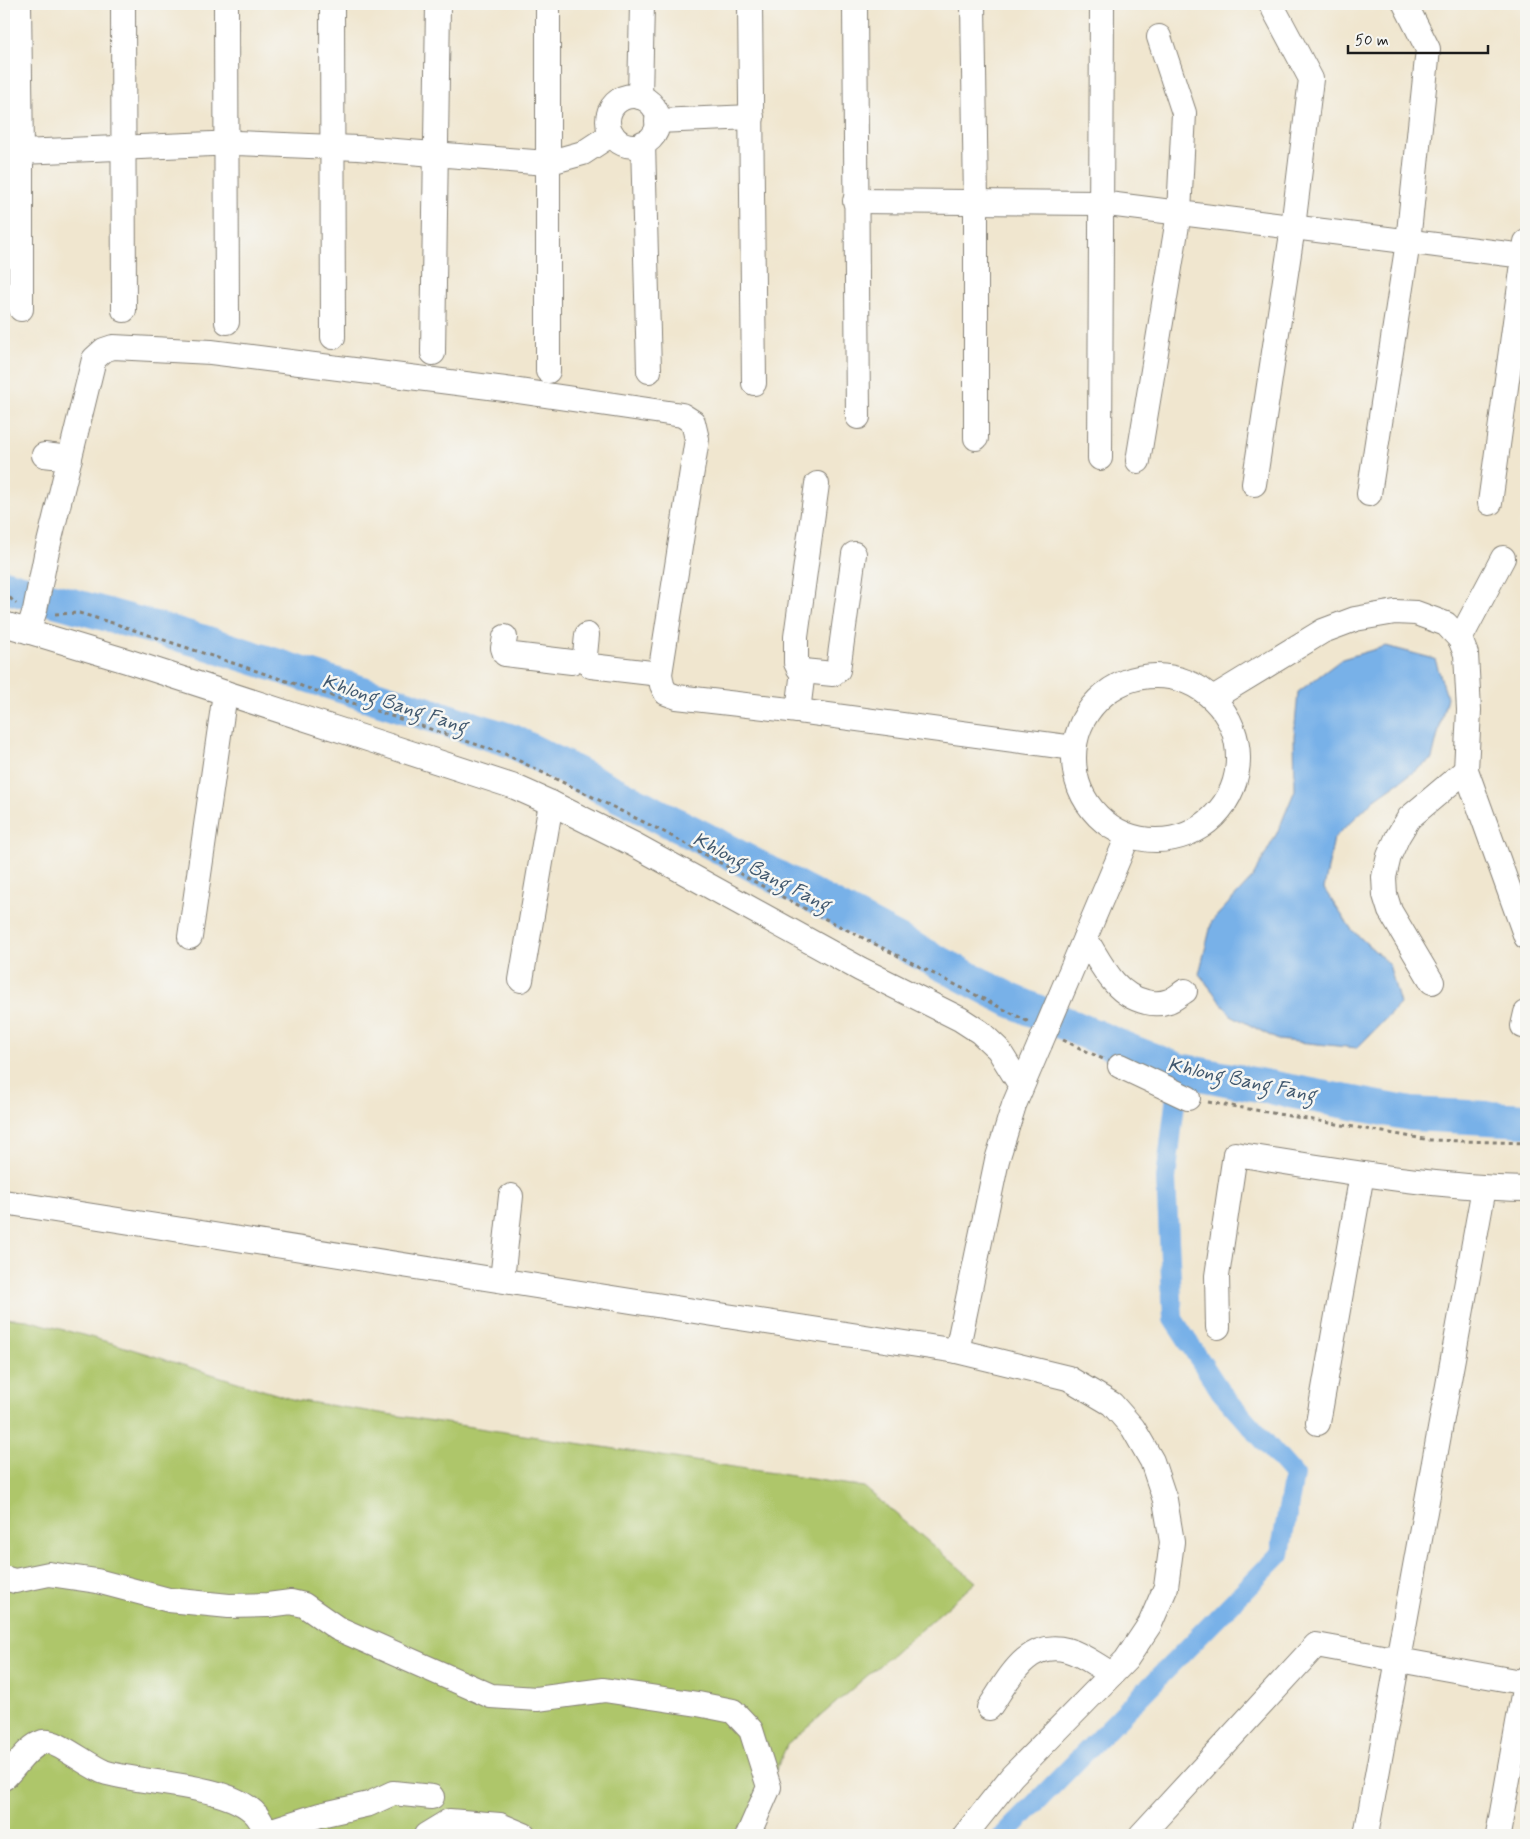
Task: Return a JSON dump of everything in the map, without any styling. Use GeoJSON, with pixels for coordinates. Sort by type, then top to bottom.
{"type":"FeatureCollection","features":[{"type":"Feature","properties":{"kind":"street"},"geometry":{"type":"LineString","coordinates":[[19,4],[21,309]]}},
{"type":"Feature","properties":{"kind":"street"},"geometry":{"type":"LineString","coordinates":[[123,4],[124,310]]}},
{"type":"Feature","properties":{"kind":"street"},"geometry":{"type":"LineString","coordinates":[[226,4],[227,322]]}},
{"type":"Feature","properties":{"kind":"street"},"geometry":{"type":"LineString","coordinates":[[332,4],[333,337]]}},
{"type":"Feature","properties":{"kind":"street"},"geometry":{"type":"LineString","coordinates":[[433,353],[438,4]]}},
{"type":"Feature","properties":{"kind":"street"},"geometry":{"type":"LineString","coordinates":[[548,4],[548,371]]}},
{"type":"Feature","properties":{"kind":"street"},"geometry":{"type":"LineString","coordinates":[[640,96],[642,4]]}},
{"type":"Feature","properties":{"kind":"street"},"geometry":{"type":"LineString","coordinates":[[750,4],[754,382]]}},
{"type":"Feature","properties":{"kind":"street"},"geometry":{"type":"LineString","coordinates":[[854,4],[858,417]]}},
{"type":"Feature","properties":{"kind":"street"},"geometry":{"type":"LineString","coordinates":[[973,4],[976,202],[976,438]]}},
{"type":"Feature","properties":{"kind":"street"},"geometry":{"type":"LineString","coordinates":[[1100,458],[1102,4]]}},
{"type":"Feature","properties":{"kind":"street"},"geometry":{"type":"LineString","coordinates":[[1254,484],[1293,228],[1311,79],[1271,4]]}},
{"type":"Feature","properties":{"kind":"street"},"geometry":{"type":"LineString","coordinates":[[1369,494],[1408,242],[1428,49],[1405,4]]}},
{"type":"Feature","properties":{"kind":"street"},"geometry":{"type":"LineString","coordinates":[[1138,461],[1179,213],[1184,113],[1158,36]]}},
{"type":"Feature","properties":{"kind":"street"},"geometry":{"type":"LineString","coordinates":[[640,96],[653,106],[658,121],[653,134],[643,143],[636,145],[622,143],[612,134],[608,126],[610,109],[623,98],[640,96]]}},
{"type":"Feature","properties":{"kind":"street"},"geometry":{"type":"LineString","coordinates":[[658,121],[752,117]]}},
{"type":"Feature","properties":{"kind":"street"},"geometry":{"type":"LineString","coordinates":[[21,152],[227,144],[332,147],[548,163],[583,154],[612,134]]}},
{"type":"Feature","properties":{"kind":"street"},"geometry":{"type":"LineString","coordinates":[[643,143],[649,371]]}},
{"type":"Feature","properties":{"kind":"street"},"geometry":{"type":"LineString","coordinates":[[855,202],[1100,203],[1408,242],[1525,249],[1490,504]]}},
{"type":"Feature","properties":{"kind":"street"},"geometry":{"type":"LineString","coordinates":[[18,610],[46,554],[94,360],[104,350],[113,347],[211,352],[505,389],[682,415],[693,422],[697,439],[660,674],[666,693],[677,697],[798,711],[1074,748]]}},
{"type":"Feature","properties":{"kind":"street"},"geometry":{"type":"LineString","coordinates":[[44,455],[70,458]]}},
{"type":"Feature","properties":{"kind":"street"},"geometry":{"type":"LineString","coordinates":[[817,484],[796,637],[796,663],[799,669],[803,671],[833,674],[838,670],[854,554]]}},
{"type":"Feature","properties":{"kind":"street"},"geometry":{"type":"LineString","coordinates":[[1460,639],[1503,558]]}},
{"type":"Feature","properties":{"kind":"street"},"geometry":{"type":"LineString","coordinates":[[18,610],[28,631],[515,787],[552,803],[635,845],[860,969],[960,1019],[980,1032],[998,1048],[1022,1086]]}},
{"type":"Feature","properties":{"kind":"street"},"geometry":{"type":"LineString","coordinates":[[18,610],[34,610],[28,631]]}},
{"type":"Feature","properties":{"kind":"street"},"geometry":{"type":"LineString","coordinates":[[1213,698],[1323,631],[1355,618],[1395,612],[1416,613],[1446,624],[1460,639],[1466,654],[1470,710],[1466,770],[1526,937]]}},
{"type":"Feature","properties":{"kind":"street"},"geometry":{"type":"LineString","coordinates":[[506,637],[503,648],[505,654],[584,655],[660,674]]}},
{"type":"Feature","properties":{"kind":"street"},"geometry":{"type":"LineString","coordinates":[[798,711],[803,671]]}},
{"type":"Feature","properties":{"kind":"street"},"geometry":{"type":"LineString","coordinates":[[1141,676],[1167,676],[1192,683],[1213,698],[1228,718],[1237,742],[1238,766],[1232,791],[1219,812],[1200,828],[1177,838],[1152,841],[1128,836],[1104,823],[1086,802],[1075,776],[1074,748],[1081,723],[1096,701],[1116,685],[1141,676]]}},
{"type":"Feature","properties":{"kind":"street"},"geometry":{"type":"LineString","coordinates":[[190,936],[225,693]]}},
{"type":"Feature","properties":{"kind":"street"},"geometry":{"type":"LineString","coordinates":[[1432,982],[1390,911],[1385,895],[1384,877],[1389,856],[1409,818],[1466,770]]}},
{"type":"Feature","properties":{"kind":"street"},"geometry":{"type":"LineString","coordinates":[[521,980],[552,803]]}},
{"type":"Feature","properties":{"kind":"street"},"geometry":{"type":"LineString","coordinates":[[957,1351],[997,1160],[1022,1086],[1128,836]]}},
{"type":"Feature","properties":{"kind":"street"},"geometry":{"type":"LineString","coordinates":[[1085,938],[1114,984],[1127,995],[1139,1001],[1156,1004],[1169,1001],[1185,990]]}},
{"type":"Feature","properties":{"kind":"street"},"geometry":{"type":"LineString","coordinates":[[1120,1066],[1188,1098]]}},
{"type":"Feature","properties":{"kind":"street"},"geometry":{"type":"LineString","coordinates":[[1218,1327],[1217,1276],[1235,1154],[1362,1174],[1484,1188],[1526,1189]]}},
{"type":"Feature","properties":{"kind":"street"},"geometry":{"type":"LineString","coordinates":[[1318,1423],[1362,1174]]}},
{"type":"Feature","properties":{"kind":"street"},"geometry":{"type":"LineString","coordinates":[[1366,1835],[1484,1188]]}},
{"type":"Feature","properties":{"kind":"street"},"geometry":{"type":"LineString","coordinates":[[502,1280],[511,1196]]}},
{"type":"Feature","properties":{"kind":"street"},"geometry":{"type":"LineString","coordinates":[[4,1202],[957,1351],[1068,1378],[1112,1404],[1133,1428],[1152,1462],[1165,1500],[1172,1542],[1166,1587],[1150,1624],[1126,1660],[1012,1776],[965,1835]]}},
{"type":"Feature","properties":{"kind":"street"},"geometry":{"type":"LineString","coordinates":[[4,1578],[15,1581],[49,1574],[97,1581],[170,1600],[229,1606],[292,1602],[304,1605],[337,1628],[491,1696],[537,1700],[604,1690],[733,1711],[751,1730],[769,1787],[748,1835]]}},
{"type":"Feature","properties":{"kind":"street"},"geometry":{"type":"LineString","coordinates":[[1141,1835],[1316,1646],[1526,1681],[1498,1835]]}},
{"type":"Feature","properties":{"kind":"street"},"geometry":{"type":"LineString","coordinates":[[989,1708],[1024,1658],[1038,1650],[1051,1648],[1066,1649],[1112,1674]]}},
{"type":"Feature","properties":{"kind":"street"},"geometry":{"type":"LineString","coordinates":[[4,1778],[32,1748],[43,1742],[49,1742],[60,1746],[78,1759],[104,1772],[223,1795],[247,1806],[261,1821],[263,1834],[320,1815],[370,1804],[393,1793],[432,1797]]}},
{"type":"Feature","properties":{"kind":"street"},"geometry":{"type":"LineString","coordinates":[[4,1749],[27,1753]]}},
{"type":"Feature","properties":{"kind":"street"},"geometry":{"type":"LineString","coordinates":[[426,1835],[449,1821],[500,1825],[524,1835]]}},
{"type":"Feature","properties":{"kind":"path"},"geometry":{"type":"LineString","coordinates":[[4,592],[18,610]]}},
{"type":"Feature","properties":{"kind":"path"},"geometry":{"type":"LineString","coordinates":[[1188,1098],[1430,1140],[1526,1143]]}},
{"type":"Feature","properties":{"kind":"green space"},"geometry":{"type":"Polygon","coordinates":[[[4,1318],[27,1320],[112,1343],[295,1400],[864,1487],[976,1582],[787,1745],[747,1835],[4,1835],[4,1318]]]}},
{"type":"Feature","properties":{"kind":"water"},"geometry":{"type":"Polygon","coordinates":[[[1386,646],[1435,659],[1447,697],[1432,759],[1375,799],[1334,838],[1324,889],[1352,930],[1389,964],[1400,1004],[1357,1048],[1278,1040],[1231,1015],[1199,974],[1212,921],[1253,877],[1278,831],[1295,790],[1294,736],[1298,692],[1342,659],[1386,646]]]}},
{"type":"Feature","properties":{"kind":"waterway","name":"Khlong Bang Fang"},"geometry":{"type":"LineString","coordinates":[[4,586],[201,641],[512,741],[701,837],[1010,1000],[1179,1070],[1411,1114],[1526,1120]]}},
{"type":"Feature","properties":{"kind":"waterway"},"geometry":{"type":"LineString","coordinates":[[1004,1835],[1280,1554],[1294,1475],[1221,1392],[1173,1319],[1166,1179],[1179,1070]]}}]}
